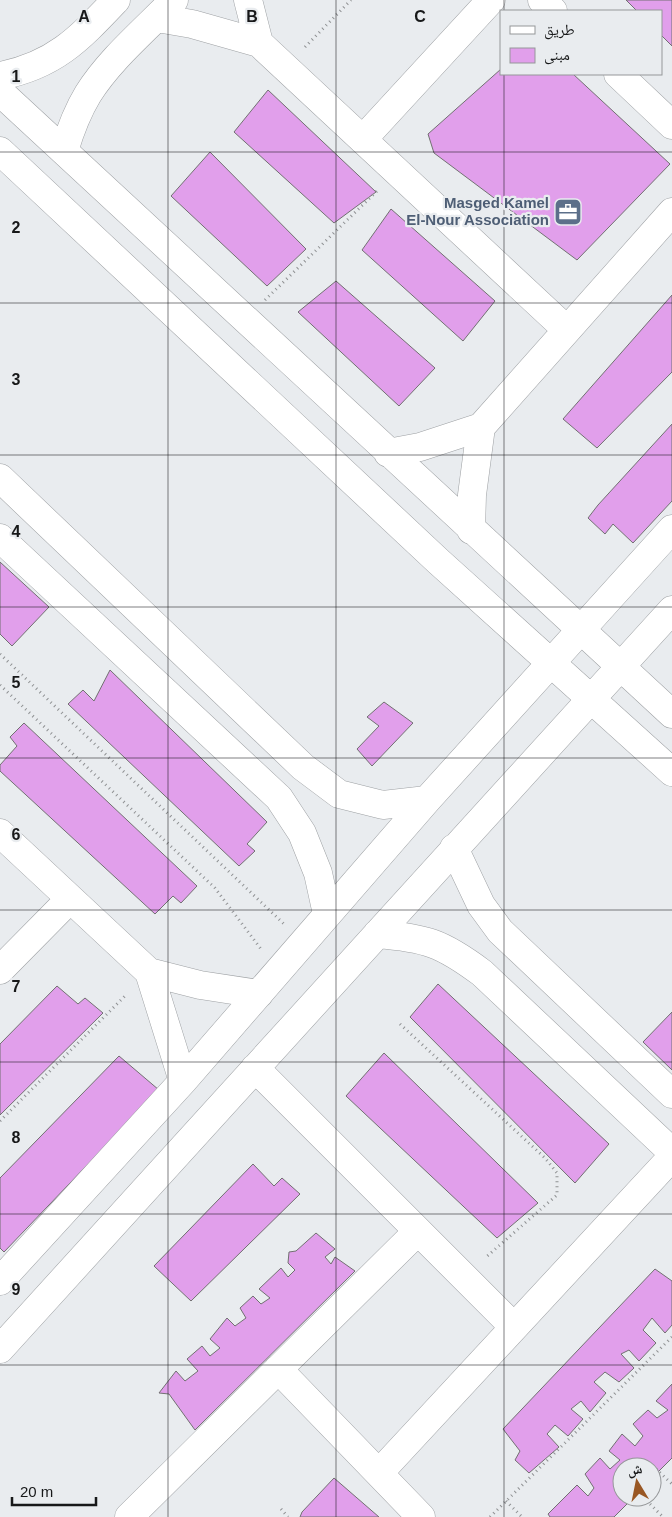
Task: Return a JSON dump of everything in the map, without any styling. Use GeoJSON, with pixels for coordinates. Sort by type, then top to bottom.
{"type":"FeatureCollection","features":[{"type":"Feature","properties":{"kind":"street"},"geometry":{"type":"LineString","coordinates":[[0,76],[18,72],[49,60],[76,41],[116,0]]}},
{"type":"Feature","properties":{"kind":"street"},"geometry":{"type":"LineString","coordinates":[[248,0],[259,42]]}},
{"type":"Feature","properties":{"kind":"street"},"geometry":{"type":"LineString","coordinates":[[363,139],[491,0]]}},
{"type":"Feature","properties":{"kind":"street"},"geometry":{"type":"LineString","coordinates":[[542,0],[553,10]]}},
{"type":"Feature","properties":{"kind":"street"},"geometry":{"type":"LineString","coordinates":[[64,151],[74,121],[89,94],[107,68],[166,9],[192,24],[259,42],[568,330]]}},
{"type":"Feature","properties":{"kind":"street"},"geometry":{"type":"LineString","coordinates":[[619,75],[672,125]]}},
{"type":"Feature","properties":{"kind":"street"},"geometry":{"type":"LineString","coordinates":[[0,92],[471,530],[672,714]]}},
{"type":"Feature","properties":{"kind":"street"},"geometry":{"type":"LineString","coordinates":[[0,151],[438,561],[672,772]]}},
{"type":"Feature","properties":{"kind":"street"},"geometry":{"type":"LineString","coordinates":[[388,453],[420,448],[481,427],[672,212]]}},
{"type":"Feature","properties":{"kind":"street"},"geometry":{"type":"LineString","coordinates":[[471,530],[472,495],[481,427]]}},
{"type":"Feature","properties":{"kind":"street"},"geometry":{"type":"LineString","coordinates":[[0,478],[303,767],[339,794],[383,806],[428,800]]}},
{"type":"Feature","properties":{"kind":"street"},"geometry":{"type":"LineString","coordinates":[[0,1281],[183,1081],[303,941],[672,529]]}},
{"type":"Feature","properties":{"kind":"street"},"geometry":{"type":"LineString","coordinates":[[0,538],[279,798],[302,833],[318,872],[327,914]]}},
{"type":"Feature","properties":{"kind":"street"},"geometry":{"type":"LineString","coordinates":[[0,1349],[672,610]]}},
{"type":"Feature","properties":{"kind":"street"},"geometry":{"type":"LineString","coordinates":[[0,833],[148,972],[200,985],[259,994]]}},
{"type":"Feature","properties":{"kind":"street"},"geometry":{"type":"LineString","coordinates":[[454,848],[481,905],[500,931],[672,1094]]}},
{"type":"Feature","properties":{"kind":"street"},"geometry":{"type":"LineString","coordinates":[[0,970],[70,899]]}},
{"type":"Feature","properties":{"kind":"street"},"geometry":{"type":"LineString","coordinates":[[377,934],[417,937],[454,952],[482,973],[672,1152]]}},
{"type":"Feature","properties":{"kind":"street"},"geometry":{"type":"LineString","coordinates":[[148,972],[183,1081]]}},
{"type":"Feature","properties":{"kind":"street"},"geometry":{"type":"LineString","coordinates":[[255,1068],[514,1327]]}},
{"type":"Feature","properties":{"kind":"street"},"geometry":{"type":"LineString","coordinates":[[379,1473],[672,1158]]}},
{"type":"Feature","properties":{"kind":"street"},"geometry":{"type":"LineString","coordinates":[[129,1517],[418,1230]]}},
{"type":"Feature","properties":{"kind":"street"},"geometry":{"type":"LineString","coordinates":[[278,1369],[421,1517]]}},
{"type":"Feature","properties":{"kind":"path"},"geometry":{"type":"LineString","coordinates":[[286,68],[351,0]]}},
{"type":"Feature","properties":{"kind":"path"},"geometry":{"type":"LineString","coordinates":[[245,320],[397,171]]}},
{"type":"Feature","properties":{"kind":"path"},"geometry":{"type":"LineString","coordinates":[[0,654],[303,941]]}},
{"type":"Feature","properties":{"kind":"path"},"geometry":{"type":"LineString","coordinates":[[0,685],[215,888],[278,971]]}},
{"type":"Feature","properties":{"kind":"path"},"geometry":{"type":"LineString","coordinates":[[0,1121],[148,972]]}},
{"type":"Feature","properties":{"kind":"path"},"geometry":{"type":"LineString","coordinates":[[400,1024],[545,1158],[557,1173],[557,1195],[464,1277]]}},
{"type":"Feature","properties":{"kind":"path"},"geometry":{"type":"LineString","coordinates":[[490,1517],[672,1337]]}},
{"type":"Feature","properties":{"kind":"path"},"geometry":{"type":"LineString","coordinates":[[662,1475],[672,1484]]}},
{"type":"Feature","properties":{"kind":"path"},"geometry":{"type":"LineString","coordinates":[[506,1501],[522,1517]]}},
{"type":"Feature","properties":{"kind":"path"},"geometry":{"type":"LineString","coordinates":[[653,1507],[663,1517]]}},
{"type":"Feature","properties":{"kind":"path"},"geometry":{"type":"LineString","coordinates":[[281,1509],[288,1517]]}},
{"type":"Feature","properties":{"kind":"building"},"geometry":{"type":"Polygon","coordinates":[[[626,0],[672,0],[672,46],[662,36],[662,10],[636,10],[626,0]]]}},
{"type":"Feature","properties":{"kind":"building","name":"Masged Kamel El-Nour Association"},"geometry":{"type":"Polygon","coordinates":[[[500,70],[500,75],[574,75],[670,164],[577,260],[434,153],[428,134],[500,70]]]}},
{"type":"Feature","properties":{"kind":"building"},"geometry":{"type":"Polygon","coordinates":[[[268,90],[376,192],[334,223],[234,132],[268,90]]]}},
{"type":"Feature","properties":{"kind":"building"},"geometry":{"type":"Polygon","coordinates":[[[210,152],[306,249],[267,286],[171,196],[210,152]]]}},
{"type":"Feature","properties":{"kind":"building"},"geometry":{"type":"Polygon","coordinates":[[[391,209],[495,301],[463,341],[362,250],[391,209]]]}},
{"type":"Feature","properties":{"kind":"building"},"geometry":{"type":"Polygon","coordinates":[[[336,281],[435,368],[399,406],[298,312],[336,281]]]}},
{"type":"Feature","properties":{"kind":"building"},"geometry":{"type":"Polygon","coordinates":[[[672,295],[672,372],[597,448],[563,419],[672,295]]]}},
{"type":"Feature","properties":{"kind":"building"},"geometry":{"type":"Polygon","coordinates":[[[672,424],[672,501],[633,543],[613,524],[605,534],[588,518],[672,424]]]}},
{"type":"Feature","properties":{"kind":"building"},"geometry":{"type":"Polygon","coordinates":[[[0,562],[49,607],[12,646],[0,634],[0,562]]]}},
{"type":"Feature","properties":{"kind":"building"},"geometry":{"type":"Polygon","coordinates":[[[110,670],[267,822],[247,844],[255,851],[239,866],[68,704],[83,690],[94,701],[110,670]]]}},
{"type":"Feature","properties":{"kind":"building"},"geometry":{"type":"Polygon","coordinates":[[[384,702],[413,723],[372,766],[357,749],[379,726],[367,717],[384,702]]]}},
{"type":"Feature","properties":{"kind":"building"},"geometry":{"type":"Polygon","coordinates":[[[24,723],[197,886],[181,903],[173,896],[155,914],[0,771],[0,765],[17,746],[10,737],[24,723]]]}},
{"type":"Feature","properties":{"kind":"building"},"geometry":{"type":"Polygon","coordinates":[[[438,984],[609,1144],[575,1183],[410,1017],[438,984]]]}},
{"type":"Feature","properties":{"kind":"building"},"geometry":{"type":"Polygon","coordinates":[[[57,986],[78,1004],[85,998],[103,1013],[0,1115],[0,1044],[57,986]]]}},
{"type":"Feature","properties":{"kind":"building"},"geometry":{"type":"Polygon","coordinates":[[[672,1012],[672,1070],[643,1042],[672,1012]]]}},
{"type":"Feature","properties":{"kind":"building"},"geometry":{"type":"Polygon","coordinates":[[[384,1053],[538,1203],[497,1238],[346,1096],[384,1053]]]}},
{"type":"Feature","properties":{"kind":"building"},"geometry":{"type":"Polygon","coordinates":[[[119,1056],[159,1090],[4,1252],[0,1248],[0,1178],[119,1056]]]}},
{"type":"Feature","properties":{"kind":"building"},"geometry":{"type":"Polygon","coordinates":[[[253,1164],[274,1186],[282,1178],[300,1194],[191,1301],[154,1266],[253,1164]]]}},
{"type":"Feature","properties":{"kind":"building"},"geometry":{"type":"Polygon","coordinates":[[[316,1233],[335,1249],[325,1257],[331,1264],[335,1257],[355,1271],[195,1430],[169,1394],[159,1393],[176,1371],[185,1381],[198,1371],[187,1359],[202,1346],[210,1356],[220,1348],[210,1339],[227,1318],[235,1326],[246,1318],[240,1308],[253,1296],[261,1304],[270,1298],[259,1289],[281,1268],[288,1277],[295,1270],[288,1263],[289,1252],[296,1251],[316,1233]]]}},
{"type":"Feature","properties":{"kind":"building"},"geometry":{"type":"Polygon","coordinates":[[[655,1269],[672,1281],[672,1325],[665,1333],[652,1318],[643,1330],[656,1343],[639,1361],[629,1350],[621,1354],[634,1368],[619,1382],[605,1372],[594,1382],[606,1393],[590,1412],[581,1401],[571,1409],[583,1419],[568,1436],[555,1425],[547,1434],[559,1447],[529,1473],[515,1460],[520,1451],[503,1429],[655,1269]]]}},
{"type":"Feature","properties":{"kind":"building"},"geometry":{"type":"Polygon","coordinates":[[[672,1384],[672,1458],[662,1468],[662,1457],[616,1457],[609,1451],[622,1434],[635,1446],[643,1436],[633,1424],[648,1410],[657,1418],[668,1410],[656,1401],[672,1384]]]}},
{"type":"Feature","properties":{"kind":"building"},"geometry":{"type":"Polygon","coordinates":[[[600,1458],[610,1469],[612,1467],[612,1507],[624,1507],[614,1517],[550,1517],[548,1514],[577,1485],[588,1496],[594,1488],[585,1474],[600,1458]]]}},
{"type":"Feature","properties":{"kind":"building"},"geometry":{"type":"Polygon","coordinates":[[[334,1478],[379,1517],[300,1517],[302,1512],[334,1478]]]}},
{"type":"Feature","properties":{"kind":"place","name":"Masged Kamel El-Nour Association"},"geometry":{"type":"Point","coordinates":[568,212]}}]}
